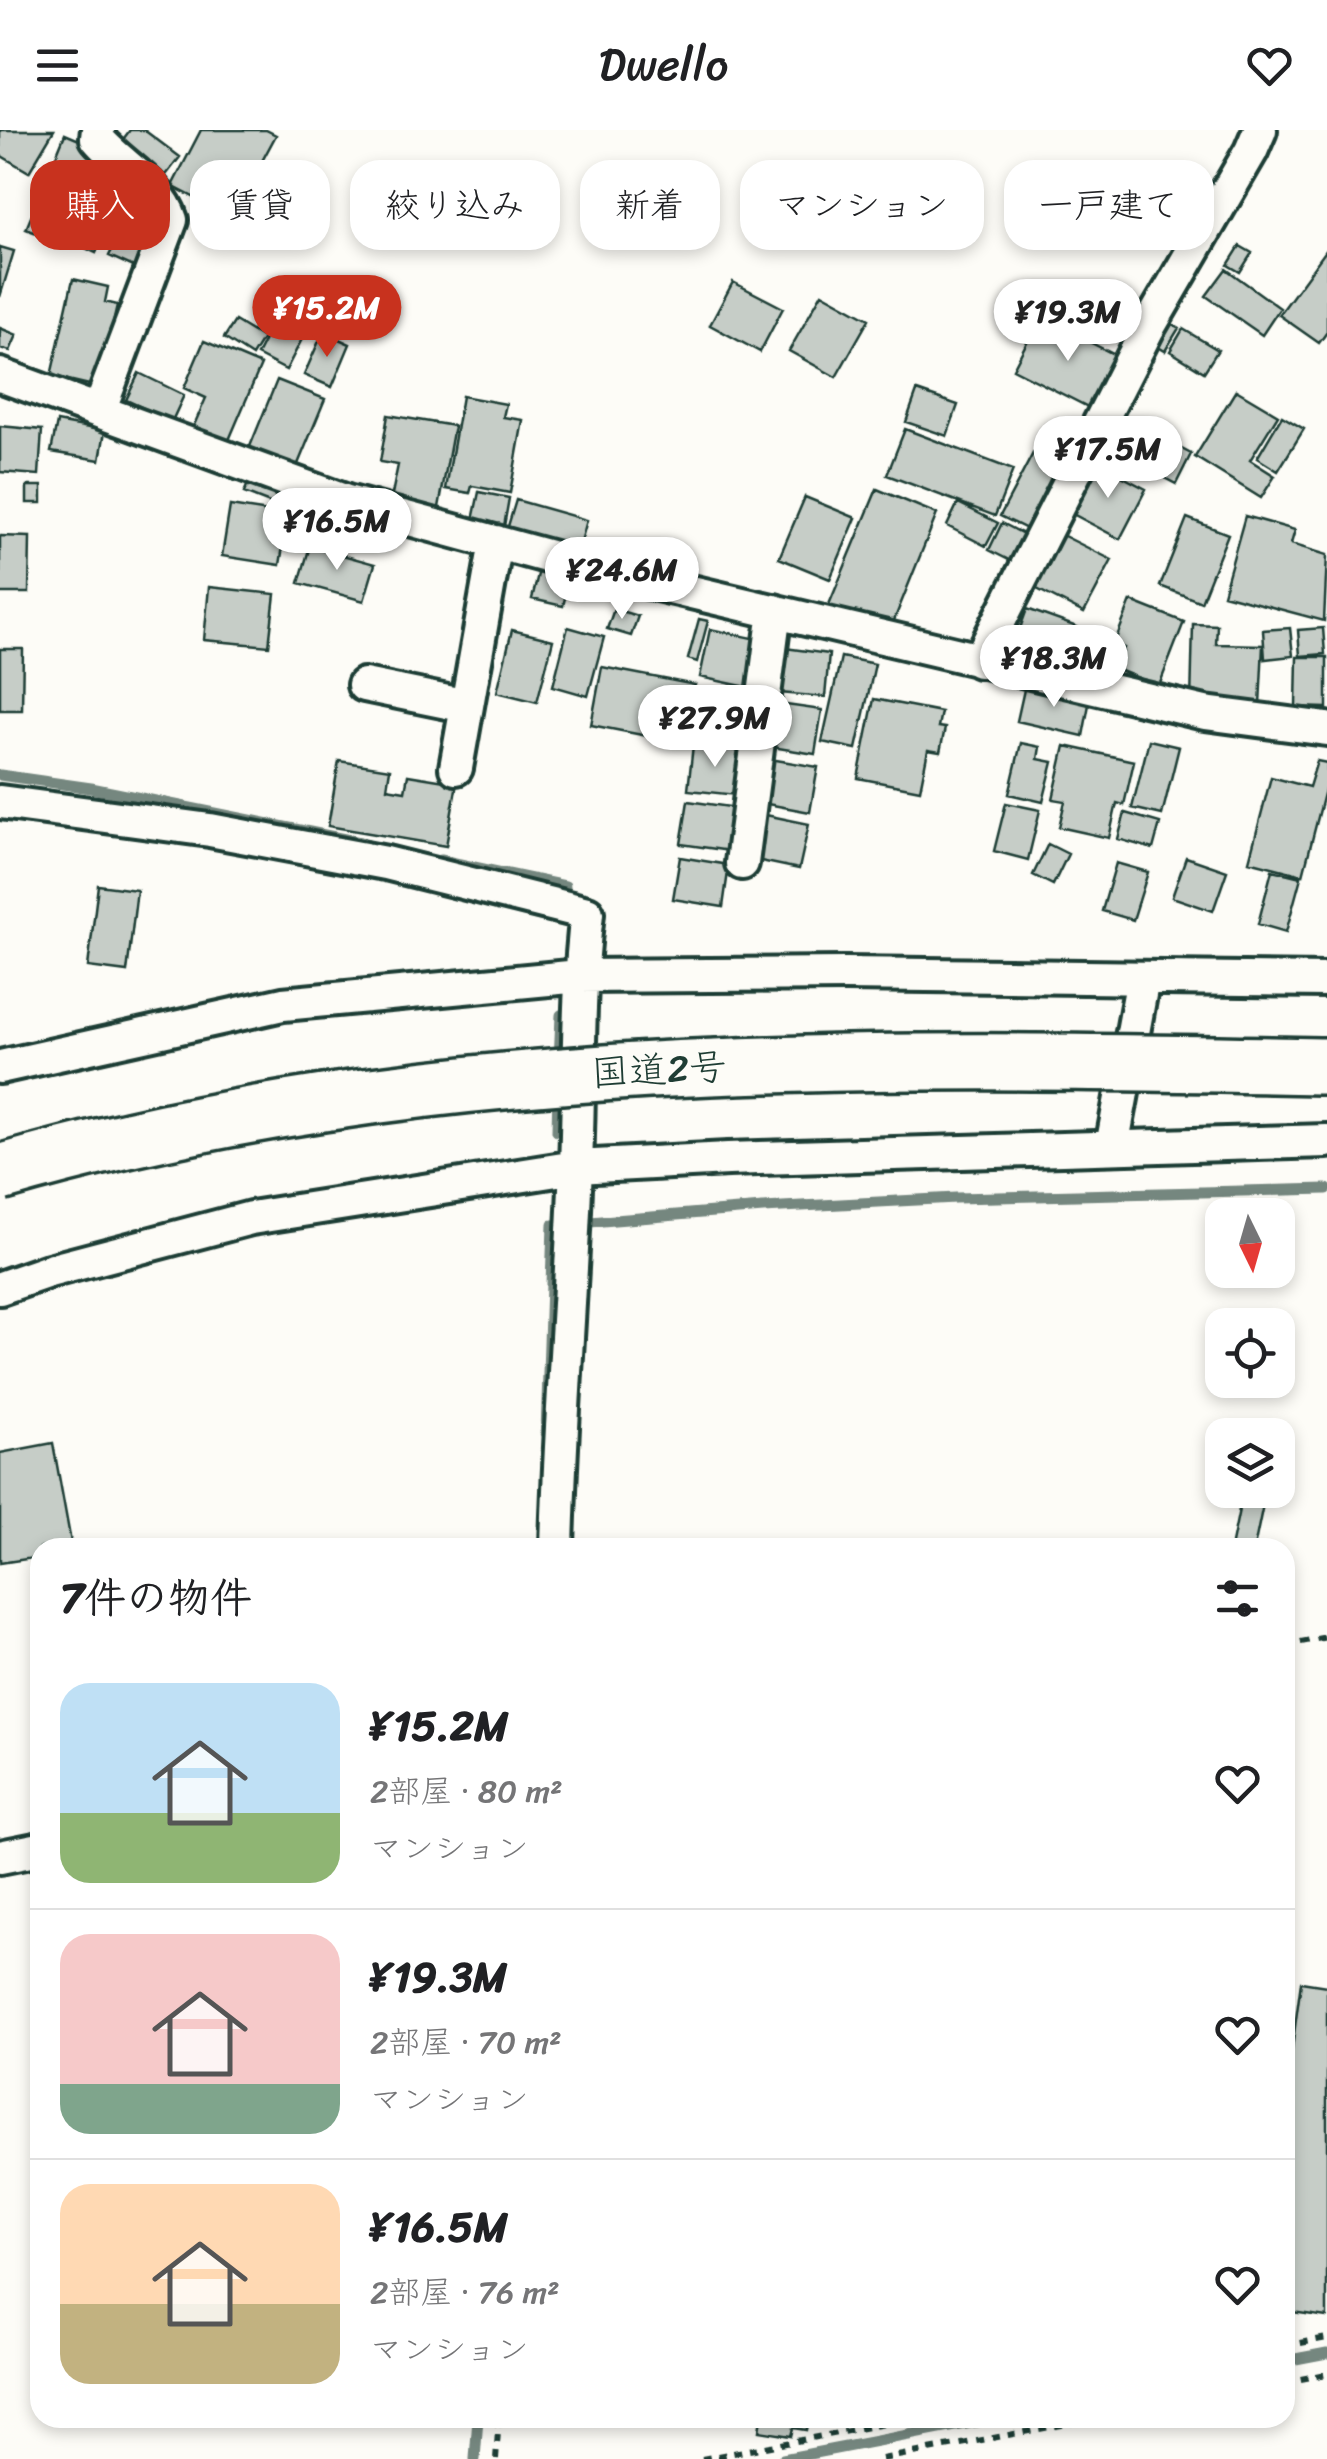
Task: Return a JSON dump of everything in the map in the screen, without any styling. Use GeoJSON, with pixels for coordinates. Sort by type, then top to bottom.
{"type":"FeatureCollection","features":[{"type":"Feature","properties":{"kind":"highway","name":"国道2号"},"geometry":{"type":"LineString","coordinates":[[0,1173],[92,1146],[214,1119],[500,1080],[811,1063],[977,1060],[1327,1066]]}},
{"type":"Feature","properties":{"kind":"street"},"geometry":{"type":"LineString","coordinates":[[98,130],[98,138],[110,154],[166,203],[171,220],[99,410]]}},
{"type":"Feature","properties":{"kind":"street"},"geometry":{"type":"LineString","coordinates":[[979,661],[1147,330],[1260,130]]}},
{"type":"Feature","properties":{"kind":"street"},"geometry":{"type":"LineString","coordinates":[[0,375],[347,502],[496,542],[1204,714],[1327,730]]}},
{"type":"Feature","properties":{"kind":"street"},"geometry":{"type":"LineString","coordinates":[[456,768],[496,542]]}},
{"type":"Feature","properties":{"kind":"street"},"geometry":{"type":"LineString","coordinates":[[742,863],[775,611]]}},
{"type":"Feature","properties":{"kind":"street"},"geometry":{"type":"LineString","coordinates":[[364,685],[466,706]]}},
{"type":"Feature","properties":{"kind":"street"},"geometry":{"type":"LineString","coordinates":[[0,802],[210,830],[386,863],[587,913],[580,976],[576,1168],[560,1433],[558,1538]]}},
{"type":"Feature","properties":{"kind":"street"},"geometry":{"type":"LineString","coordinates":[[0,1067],[283,1004],[580,976],[845,974],[1327,980]]}},
{"type":"Feature","properties":{"kind":"street"},"geometry":{"type":"LineString","coordinates":[[1112,1147],[1142,978]]}},
{"type":"Feature","properties":{"kind":"street"},"geometry":{"type":"LineString","coordinates":[[0,1288],[251,1218],[576,1168],[748,1158],[1327,1141]]}},
{"type":"Feature","properties":{"kind":"street"},"geometry":{"type":"LineString","coordinates":[[0,1857],[30,1851]]}},
{"type":"Feature","properties":{"kind":"path"},"geometry":{"type":"LineString","coordinates":[[1295,1644],[1327,1637]]}},
{"type":"Feature","properties":{"kind":"path"},"geometry":{"type":"LineString","coordinates":[[1295,2344],[1327,2338]]}},
{"type":"Feature","properties":{"kind":"path"},"geometry":{"type":"LineString","coordinates":[[1295,2380],[1327,2374]]}},
{"type":"Feature","properties":{"kind":"path"},"geometry":{"type":"LineString","coordinates":[[496,2459],[498,2428]]}},
{"type":"Feature","properties":{"kind":"path"},"geometry":{"type":"LineString","coordinates":[[702,2459],[864,2428]]}},
{"type":"Feature","properties":{"kind":"path"},"geometry":{"type":"LineString","coordinates":[[882,2459],[1045,2428]]}},
{"type":"Feature","properties":{"kind":"building"},"geometry":{"type":"Polygon","coordinates":[[[0,130],[54,130],[36,160],[30,160],[29,172],[0,155],[0,130]]]}},
{"type":"Feature","properties":{"kind":"building"},"geometry":{"type":"Polygon","coordinates":[[[130,130],[144,130],[180,157],[170,170],[170,160],[129,160],[115,150],[130,130]]]}},
{"type":"Feature","properties":{"kind":"building"},"geometry":{"type":"Polygon","coordinates":[[[201,130],[266,130],[276,135],[263,160],[190,160],[190,195],[172,186],[201,130]]]}},
{"type":"Feature","properties":{"kind":"building"},"geometry":{"type":"Polygon","coordinates":[[[65,134],[96,147],[91,160],[54,160],[65,134]]]}},
{"type":"Feature","properties":{"kind":"building"},"geometry":{"type":"Polygon","coordinates":[[[1240,246],[1252,253],[1240,272],[1228,265],[1240,246]]]}},
{"type":"Feature","properties":{"kind":"building"},"geometry":{"type":"Polygon","coordinates":[[[0,247],[14,251],[0,297],[0,247]]]}},
{"type":"Feature","properties":{"kind":"building"},"geometry":{"type":"Polygon","coordinates":[[[1327,249],[1327,332],[1319,343],[1279,315],[1327,249]]]}},
{"type":"Feature","properties":{"kind":"building"},"geometry":{"type":"Polygon","coordinates":[[[112,250],[145,250],[136,268],[109,256],[112,250]]]}},
{"type":"Feature","properties":{"kind":"building"},"geometry":{"type":"Polygon","coordinates":[[[1226,269],[1280,308],[1262,335],[1206,296],[1226,269]]]}},
{"type":"Feature","properties":{"kind":"building"},"geometry":{"type":"Polygon","coordinates":[[[73,279],[108,287],[105,302],[117,305],[98,387],[51,376],[73,279]]]}},
{"type":"Feature","properties":{"kind":"building"},"geometry":{"type":"Polygon","coordinates":[[[733,282],[783,308],[760,352],[710,325],[733,282]]]}},
{"type":"Feature","properties":{"kind":"building"},"geometry":{"type":"Polygon","coordinates":[[[289,293],[318,308],[286,370],[257,355],[289,293]]]}},
{"type":"Feature","properties":{"kind":"building"},"geometry":{"type":"Polygon","coordinates":[[[822,293],[869,319],[836,377],[789,351],[822,293]]]}},
{"type":"Feature","properties":{"kind":"building"},"geometry":{"type":"Polygon","coordinates":[[[1040,317],[1123,359],[1096,411],[1013,369],[1040,317]]]}},
{"type":"Feature","properties":{"kind":"building"},"geometry":{"type":"Polygon","coordinates":[[[1165,320],[1179,328],[1165,351],[1150,342],[1165,320]]]}},
{"type":"Feature","properties":{"kind":"building"},"geometry":{"type":"Polygon","coordinates":[[[235,321],[263,338],[252,356],[224,338],[235,321]]]}},
{"type":"Feature","properties":{"kind":"building"},"geometry":{"type":"Polygon","coordinates":[[[0,328],[17,335],[10,351],[0,348],[0,328]]]}},
{"type":"Feature","properties":{"kind":"building"},"geometry":{"type":"Polygon","coordinates":[[[1183,329],[1218,350],[1204,372],[1170,351],[1183,329]]]}},
{"type":"Feature","properties":{"kind":"building"},"geometry":{"type":"Polygon","coordinates":[[[323,332],[350,344],[332,387],[304,375],[323,332]]]}},
{"type":"Feature","properties":{"kind":"building"},"geometry":{"type":"Polygon","coordinates":[[[204,341],[261,365],[226,447],[191,432],[206,398],[184,388],[204,341]]]}},
{"type":"Feature","properties":{"kind":"building"},"geometry":{"type":"Polygon","coordinates":[[[139,373],[184,395],[172,421],[126,400],[139,373]]]}},
{"type":"Feature","properties":{"kind":"building"},"geometry":{"type":"Polygon","coordinates":[[[277,380],[325,399],[296,469],[249,449],[277,380]]]}},
{"type":"Feature","properties":{"kind":"building"},"geometry":{"type":"Polygon","coordinates":[[[1236,390],[1278,415],[1250,460],[1275,476],[1261,498],[1195,457],[1236,390]]]}},
{"type":"Feature","properties":{"kind":"building"},"geometry":{"type":"Polygon","coordinates":[[[917,391],[958,405],[947,436],[906,422],[917,391]]]}},
{"type":"Feature","properties":{"kind":"building"},"geometry":{"type":"Polygon","coordinates":[[[462,396],[506,404],[503,417],[523,420],[510,493],[472,486],[470,493],[446,489],[462,396]]]}},
{"type":"Feature","properties":{"kind":"building"},"geometry":{"type":"Polygon","coordinates":[[[1116,414],[1191,454],[1176,484],[1100,444],[1116,414]]]}},
{"type":"Feature","properties":{"kind":"building"},"geometry":{"type":"Polygon","coordinates":[[[388,415],[454,426],[438,513],[390,504],[398,465],[380,462],[388,415]]]}},
{"type":"Feature","properties":{"kind":"building"},"geometry":{"type":"Polygon","coordinates":[[[1282,416],[1304,429],[1278,471],[1257,458],[1282,416]]]}},
{"type":"Feature","properties":{"kind":"building"},"geometry":{"type":"Polygon","coordinates":[[[57,422],[105,431],[100,460],[51,452],[57,422]]]}},
{"type":"Feature","properties":{"kind":"building"},"geometry":{"type":"Polygon","coordinates":[[[0,426],[42,430],[39,475],[0,472],[0,426]]]}},
{"type":"Feature","properties":{"kind":"building"},"geometry":{"type":"Polygon","coordinates":[[[905,429],[1013,470],[995,516],[887,475],[905,429]]]}},
{"type":"Feature","properties":{"kind":"building"},"geometry":{"type":"Polygon","coordinates":[[[1039,442],[1073,459],[1035,533],[1000,516],[1039,442]]]}},
{"type":"Feature","properties":{"kind":"building"},"geometry":{"type":"Polygon","coordinates":[[[1095,462],[1146,489],[1120,539],[1069,512],[1095,462]]]}},
{"type":"Feature","properties":{"kind":"building"},"geometry":{"type":"Polygon","coordinates":[[[249,481],[284,494],[280,507],[244,493],[249,481]]]}},
{"type":"Feature","properties":{"kind":"building"},"geometry":{"type":"Polygon","coordinates":[[[27,486],[42,486],[42,503],[27,503],[27,486]]]}},
{"type":"Feature","properties":{"kind":"building"},"geometry":{"type":"Polygon","coordinates":[[[877,489],[937,514],[891,628],[828,607],[877,489]]]}},
{"type":"Feature","properties":{"kind":"building"},"geometry":{"type":"Polygon","coordinates":[[[479,492],[509,498],[503,532],[472,525],[479,492]]]}},
{"type":"Feature","properties":{"kind":"building"},"geometry":{"type":"Polygon","coordinates":[[[805,497],[856,518],[830,579],[779,558],[805,497]]]}},
{"type":"Feature","properties":{"kind":"building"},"geometry":{"type":"Polygon","coordinates":[[[516,500],[587,520],[578,553],[506,533],[516,500]]]}},
{"type":"Feature","properties":{"kind":"building"},"geometry":{"type":"Polygon","coordinates":[[[958,503],[998,523],[986,546],[947,526],[958,503]]]}},
{"type":"Feature","properties":{"kind":"building"},"geometry":{"type":"Polygon","coordinates":[[[230,506],[288,515],[280,565],[222,556],[230,506]]]}},
{"type":"Feature","properties":{"kind":"building"},"geometry":{"type":"Polygon","coordinates":[[[1245,516],[1295,530],[1291,544],[1327,555],[1324,621],[1223,594],[1245,516]]]}},
{"type":"Feature","properties":{"kind":"building"},"geometry":{"type":"Polygon","coordinates":[[[1187,518],[1228,534],[1201,602],[1160,586],[1187,518]]]}},
{"type":"Feature","properties":{"kind":"building"},"geometry":{"type":"Polygon","coordinates":[[[1002,523],[1033,539],[1019,565],[989,550],[1002,523]]]}},
{"type":"Feature","properties":{"kind":"building"},"geometry":{"type":"Polygon","coordinates":[[[1062,535],[1112,560],[1084,613],[1035,588],[1062,535]]]}},
{"type":"Feature","properties":{"kind":"building"},"geometry":{"type":"Polygon","coordinates":[[[0,536],[30,537],[29,593],[0,593],[0,536]]]}},
{"type":"Feature","properties":{"kind":"building"},"geometry":{"type":"Polygon","coordinates":[[[310,546],[375,564],[364,601],[299,583],[310,546]]]}},
{"type":"Feature","properties":{"kind":"building"},"geometry":{"type":"Polygon","coordinates":[[[539,570],[570,578],[563,606],[532,599],[539,570]]]}},
{"type":"Feature","properties":{"kind":"building"},"geometry":{"type":"Polygon","coordinates":[[[209,587],[275,594],[269,646],[204,640],[209,587]]]}},
{"type":"Feature","properties":{"kind":"building"},"geometry":{"type":"Polygon","coordinates":[[[1131,601],[1184,622],[1159,686],[1116,669],[1124,648],[1114,644],[1131,601]]]}},
{"type":"Feature","properties":{"kind":"building"},"geometry":{"type":"Polygon","coordinates":[[[614,609],[638,616],[631,636],[607,629],[614,609]]]}},
{"type":"Feature","properties":{"kind":"building"},"geometry":{"type":"Polygon","coordinates":[[[1027,609],[1077,627],[1064,663],[1014,645],[1027,609]]]}},
{"type":"Feature","properties":{"kind":"building"},"geometry":{"type":"Polygon","coordinates":[[[699,619],[708,621],[697,662],[688,659],[699,619]]]}},
{"type":"Feature","properties":{"kind":"building"},"geometry":{"type":"Polygon","coordinates":[[[1193,624],[1217,625],[1216,644],[1263,645],[1260,705],[1191,703],[1193,624]]]}},
{"type":"Feature","properties":{"kind":"building"},"geometry":{"type":"Polygon","coordinates":[[[568,627],[604,637],[588,696],[553,686],[568,627]]]}},
{"type":"Feature","properties":{"kind":"building"},"geometry":{"type":"Polygon","coordinates":[[[1290,628],[1293,656],[1265,659],[1263,630],[1290,628]]]}},
{"type":"Feature","properties":{"kind":"building"},"geometry":{"type":"Polygon","coordinates":[[[1323,628],[1325,654],[1300,656],[1298,630],[1323,628]]]}},
{"type":"Feature","properties":{"kind":"building"},"geometry":{"type":"Polygon","coordinates":[[[710,629],[757,639],[747,687],[700,677],[710,629]]]}},
{"type":"Feature","properties":{"kind":"building"},"geometry":{"type":"Polygon","coordinates":[[[512,630],[553,640],[537,702],[497,692],[512,630]]]}},
{"type":"Feature","properties":{"kind":"building"},"geometry":{"type":"Polygon","coordinates":[[[785,648],[829,654],[825,697],[780,693],[785,648]]]}},
{"type":"Feature","properties":{"kind":"building"},"geometry":{"type":"Polygon","coordinates":[[[0,649],[23,649],[22,710],[0,710],[0,649]]]}},
{"type":"Feature","properties":{"kind":"building"},"geometry":{"type":"Polygon","coordinates":[[[841,657],[875,664],[856,749],[822,742],[841,657]]]}},
{"type":"Feature","properties":{"kind":"building"},"geometry":{"type":"Polygon","coordinates":[[[1297,657],[1327,657],[1327,708],[1296,707],[1297,657]]]}},
{"type":"Feature","properties":{"kind":"building"},"geometry":{"type":"Polygon","coordinates":[[[602,667],[695,685],[683,743],[591,725],[602,667]]]}},
{"type":"Feature","properties":{"kind":"building"},"geometry":{"type":"Polygon","coordinates":[[[1025,685],[1090,699],[1083,736],[1017,721],[1025,685]]]}},
{"type":"Feature","properties":{"kind":"building"},"geometry":{"type":"Polygon","coordinates":[[[702,692],[749,699],[742,740],[696,733],[702,692]]]}},
{"type":"Feature","properties":{"kind":"building"},"geometry":{"type":"Polygon","coordinates":[[[874,699],[941,712],[938,727],[945,728],[940,752],[928,750],[920,790],[858,778],[874,699]]]}},
{"type":"Feature","properties":{"kind":"building"},"geometry":{"type":"Polygon","coordinates":[[[779,704],[822,710],[815,754],[772,747],[779,704]]]}},
{"type":"Feature","properties":{"kind":"building"},"geometry":{"type":"Polygon","coordinates":[[[1149,740],[1179,747],[1162,815],[1132,808],[1149,740]]]}},
{"type":"Feature","properties":{"kind":"building"},"geometry":{"type":"Polygon","coordinates":[[[1021,743],[1040,747],[1038,759],[1053,762],[1043,802],[1009,794],[1021,743]]]}},
{"type":"Feature","properties":{"kind":"building"},"geometry":{"type":"Polygon","coordinates":[[[693,745],[742,751],[736,795],[688,790],[693,745]]]}},
{"type":"Feature","properties":{"kind":"building"},"geometry":{"type":"Polygon","coordinates":[[[1065,746],[1134,761],[1124,805],[1117,803],[1109,838],[1059,827],[1065,801],[1053,799],[1065,746]]]}},
{"type":"Feature","properties":{"kind":"building"},"geometry":{"type":"Polygon","coordinates":[[[770,759],[818,767],[810,812],[762,803],[770,759]]]}},
{"type":"Feature","properties":{"kind":"building"},"geometry":{"type":"Polygon","coordinates":[[[339,761],[390,769],[387,788],[405,791],[408,775],[457,783],[446,846],[328,826],[339,761]]]}},
{"type":"Feature","properties":{"kind":"building"},"geometry":{"type":"Polygon","coordinates":[[[1317,761],[1327,763],[1327,782],[1303,875],[1249,861],[1271,777],[1309,787],[1317,761]]]}},
{"type":"Feature","properties":{"kind":"building"},"geometry":{"type":"Polygon","coordinates":[[[688,801],[737,808],[730,851],[681,844],[688,801]]]}},
{"type":"Feature","properties":{"kind":"building"},"geometry":{"type":"Polygon","coordinates":[[[1006,803],[1040,810],[1028,860],[994,851],[1006,803]]]}},
{"type":"Feature","properties":{"kind":"building"},"geometry":{"type":"Polygon","coordinates":[[[1125,813],[1160,823],[1153,849],[1118,839],[1125,813]]]}},
{"type":"Feature","properties":{"kind":"building"},"geometry":{"type":"Polygon","coordinates":[[[761,814],[809,824],[799,869],[751,859],[761,814]]]}},
{"type":"Feature","properties":{"kind":"building"},"geometry":{"type":"Polygon","coordinates":[[[1048,844],[1068,854],[1053,885],[1033,875],[1048,844]]]}},
{"type":"Feature","properties":{"kind":"building"},"geometry":{"type":"Polygon","coordinates":[[[680,857],[729,865],[723,907],[673,899],[680,857]]]}},
{"type":"Feature","properties":{"kind":"building"},"geometry":{"type":"Polygon","coordinates":[[[1186,857],[1227,871],[1213,911],[1172,897],[1186,857]]]}},
{"type":"Feature","properties":{"kind":"building"},"geometry":{"type":"Polygon","coordinates":[[[1116,863],[1148,872],[1133,920],[1102,911],[1116,863]]]}},
{"type":"Feature","properties":{"kind":"building"},"geometry":{"type":"Polygon","coordinates":[[[1272,870],[1301,877],[1286,932],[1258,924],[1272,870]]]}},
{"type":"Feature","properties":{"kind":"building"},"geometry":{"type":"Polygon","coordinates":[[[98,885],[137,890],[127,972],[88,967],[98,885]]]}},
{"type":"Feature","properties":{"kind":"building"},"geometry":{"type":"Polygon","coordinates":[[[53,1443],[70,1538],[30,1538],[30,1558],[0,1563],[0,1453],[53,1443]]]}},
{"type":"Feature","properties":{"kind":"building"},"geometry":{"type":"Polygon","coordinates":[[[1239,1508],[1262,1508],[1256,1538],[1233,1538],[1239,1508]]]}},
{"type":"Feature","properties":{"kind":"building"},"geometry":{"type":"Polygon","coordinates":[[[1301,1982],[1327,1986],[1327,2317],[1295,2312],[1295,2027],[1301,1982]]]}},
{"type":"Feature","properties":{"kind":"building"},"geometry":{"type":"Polygon","coordinates":[[[759,2428],[793,2428],[791,2436],[759,2431],[759,2428]]]}},
{"type":"Feature","properties":{"kind":"waterway"},"geometry":{"type":"LineString","coordinates":[[0,775],[91,788],[365,843]]}},
{"type":"Feature","properties":{"kind":"waterway"},"geometry":{"type":"LineString","coordinates":[[441,860],[565,886],[565,896]]}},
{"type":"Feature","properties":{"kind":"waterway"},"geometry":{"type":"LineString","coordinates":[[559,1062],[561,1015]]}},
{"type":"Feature","properties":{"kind":"waterway"},"geometry":{"type":"LineString","coordinates":[[557,1131],[558,1090]]}},
{"type":"Feature","properties":{"kind":"waterway"},"geometry":{"type":"LineString","coordinates":[[546,1433],[553,1225],[956,1198],[1327,1189]]}},
{"type":"Feature","properties":{"kind":"waterway"},"geometry":{"type":"LineString","coordinates":[[1295,2359],[1327,2353]]}},
{"type":"Feature","properties":{"kind":"waterway"},"geometry":{"type":"LineString","coordinates":[[475,2459],[477,2428]]}},
{"type":"Feature","properties":{"kind":"waterway"},"geometry":{"type":"LineString","coordinates":[[783,2459],[945,2428]]}}]}
